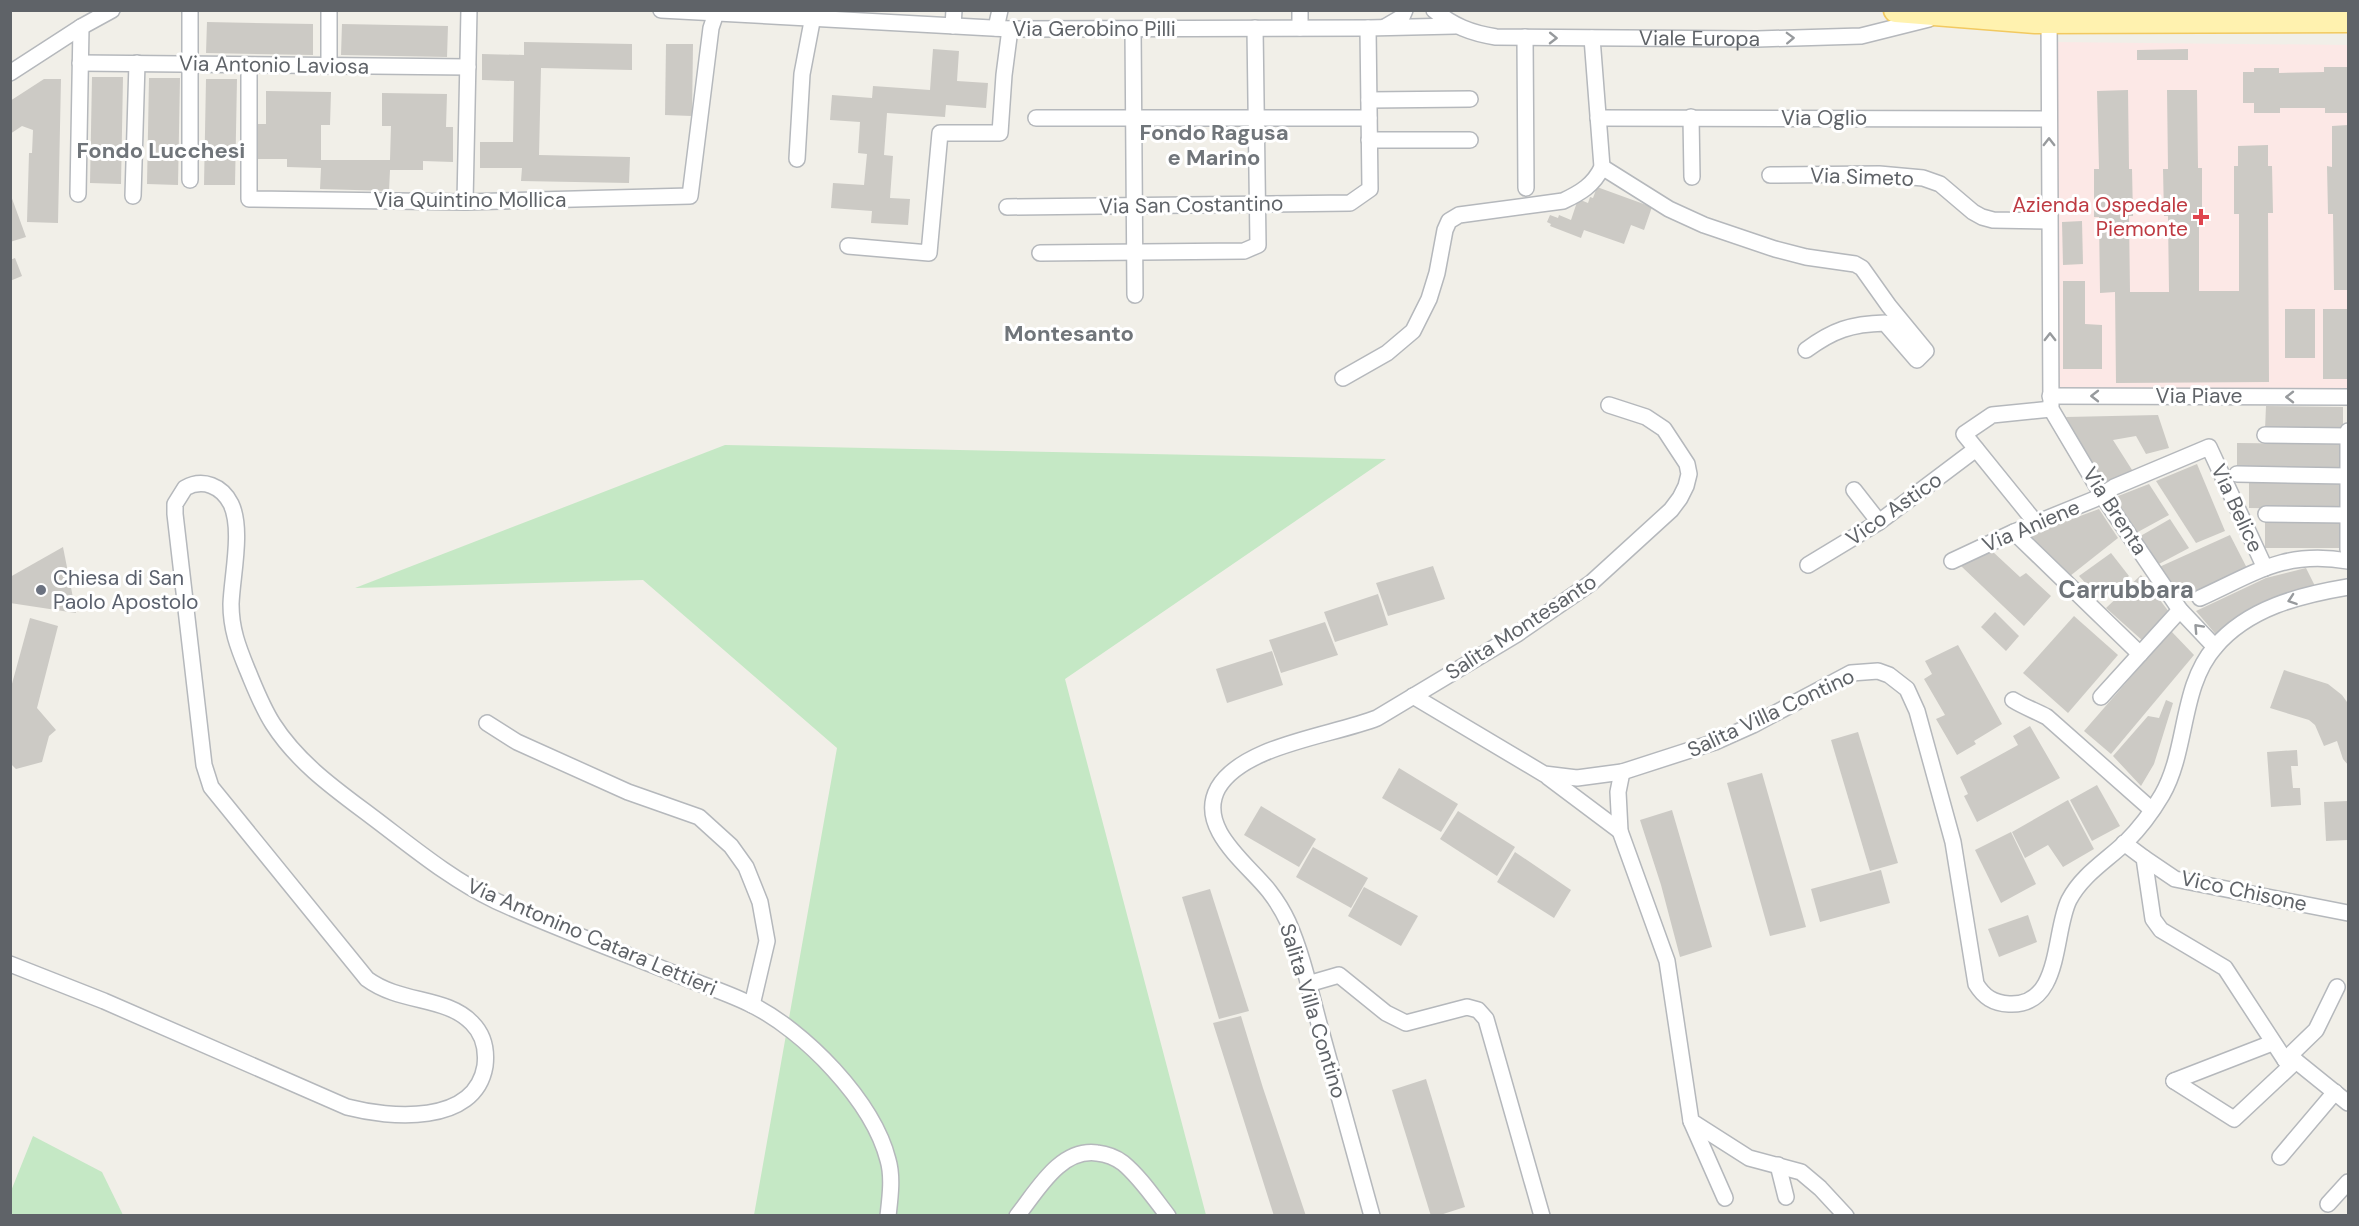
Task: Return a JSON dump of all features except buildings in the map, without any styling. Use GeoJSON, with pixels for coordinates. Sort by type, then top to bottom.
{"type":"FeatureCollection","features":[{"type":"Feature","properties":{"kind":"main road","name":"Viale Europa"},"geometry":{"type":"LineString","coordinates":[[1896,10],[1944,15],[2349,20]]}},
{"type":"Feature","properties":{"kind":"street"},"geometry":{"type":"LineString","coordinates":[[10,73],[88,19],[112,10]]}},
{"type":"Feature","properties":{"kind":"street"},"geometry":{"type":"LineString","coordinates":[[190,10],[190,180]]}},
{"type":"Feature","properties":{"kind":"street"},"geometry":{"type":"LineString","coordinates":[[329,10],[329,66]]}},
{"type":"Feature","properties":{"kind":"street"},"geometry":{"type":"LineString","coordinates":[[465,202],[469,10]]}},
{"type":"Feature","properties":{"kind":"street","name":"Via Gerobino Pilli"},"geometry":{"type":"LineString","coordinates":[[661,10],[953,18],[1003,29],[1455,26]]}},
{"type":"Feature","properties":{"kind":"street"},"geometry":{"type":"LineString","coordinates":[[848,246],[929,253],[940,133],[1000,133],[1004,75],[1003,29],[1000,10]]}},
{"type":"Feature","properties":{"kind":"street"},"geometry":{"type":"LineString","coordinates":[[1300,10],[1300,28]]}},
{"type":"Feature","properties":{"kind":"street"},"geometry":{"type":"LineString","coordinates":[[1384,28],[1402,17],[1405,10]]}},
{"type":"Feature","properties":{"kind":"street"},"geometry":{"type":"LineString","coordinates":[[1434,10],[1455,26]]}},
{"type":"Feature","properties":{"kind":"street","name":"Via Quintino Mollica"},"geometry":{"type":"LineString","coordinates":[[249,65],[249,199],[465,202],[690,196],[711,28],[717,11]]}},
{"type":"Feature","properties":{"kind":"street"},"geometry":{"type":"LineString","coordinates":[[797,159],[802,74],[813,14]]}},
{"type":"Feature","properties":{"kind":"street","name":"Viale Europa"},"geometry":{"type":"LineString","coordinates":[[1455,26],[1485,36],[1526,38],[1757,39],[1861,36],[1944,15]]}},
{"type":"Feature","properties":{"kind":"street"},"geometry":{"type":"LineString","coordinates":[[2049,16],[2051,402]]}},
{"type":"Feature","properties":{"kind":"street"},"geometry":{"type":"LineString","coordinates":[[78,195],[80,63],[88,19]]}},
{"type":"Feature","properties":{"kind":"street"},"geometry":{"type":"LineString","coordinates":[[1040,253],[1251,248],[1257,204],[1255,28]]}},
{"type":"Feature","properties":{"kind":"street"},"geometry":{"type":"LineString","coordinates":[[1368,28],[1370,140],[1470,140]]}},
{"type":"Feature","properties":{"kind":"street"},"geometry":{"type":"LineString","coordinates":[[1133,29],[1135,295]]}},
{"type":"Feature","properties":{"kind":"street"},"geometry":{"type":"LineString","coordinates":[[1526,38],[1526,188]]}},
{"type":"Feature","properties":{"kind":"street"},"geometry":{"type":"LineString","coordinates":[[1343,378],[1387,353],[1413,331],[1430,299],[1449,221],[1459,215],[1563,201],[1577,195],[1596,180],[1602,167],[1592,38]]}},
{"type":"Feature","properties":{"kind":"street","name":"Via Antonio Laviosa"},"geometry":{"type":"LineString","coordinates":[[80,63],[468,68]]}},
{"type":"Feature","properties":{"kind":"street"},"geometry":{"type":"LineString","coordinates":[[133,196],[137,63]]}},
{"type":"Feature","properties":{"kind":"street"},"geometry":{"type":"LineString","coordinates":[[1369,100],[1470,99]]}},
{"type":"Feature","properties":{"kind":"street"},"geometry":{"type":"LineString","coordinates":[[1691,117],[1692,177]]}},
{"type":"Feature","properties":{"kind":"street"},"geometry":{"type":"LineString","coordinates":[[1036,118],[1369,118]]}},
{"type":"Feature","properties":{"kind":"street","name":"Via Oglio"},"geometry":{"type":"LineString","coordinates":[[1598,118],[2049,119]]}},
{"type":"Feature","properties":{"kind":"street","name":"Via San Costantino"},"geometry":{"type":"LineString","coordinates":[[1007,207],[1350,203],[1370,189],[1370,140]]}},
{"type":"Feature","properties":{"kind":"street"},"geometry":{"type":"LineString","coordinates":[[1602,167],[1669,209],[1704,225],[1806,258],[1856,264],[1862,268],[1889,306],[1926,351],[1917,360],[1885,323],[1866,324],[1829,333],[1806,350]]}},
{"type":"Feature","properties":{"kind":"street","name":"Via Simeto"},"geometry":{"type":"LineString","coordinates":[[1770,175],[1879,174],[1923,178],[1940,184],[1973,213],[1982,217],[1993,220],[2049,221]]}},
{"type":"Feature","properties":{"kind":"street","name":"Via Piave"},"geometry":{"type":"LineString","coordinates":[[1976,449],[1964,434],[1992,415],[2051,402],[2349,397]]}},
{"type":"Feature","properties":{"kind":"street","name":"Via Brenta"},"geometry":{"type":"LineString","coordinates":[[2051,402],[2102,495],[2180,610],[2215,647]]}},
{"type":"Feature","properties":{"kind":"street","name":"Salita Montesanto"},"geometry":{"type":"LineString","coordinates":[[1413,696],[1517,634],[1591,583],[1671,510],[1680,498],[1689,474],[1687,464],[1664,429],[1646,417],[1609,405]]}},
{"type":"Feature","properties":{"kind":"street"},"geometry":{"type":"LineString","coordinates":[[2348,550],[2349,431]]}},
{"type":"Feature","properties":{"kind":"street"},"geometry":{"type":"LineString","coordinates":[[2265,435],[2348,436]]}},
{"type":"Feature","properties":{"kind":"street","name":"Via Aniene"},"geometry":{"type":"LineString","coordinates":[[1952,561],[2102,495],[2114,487],[2209,447]]}},
{"type":"Feature","properties":{"kind":"street","name":"Via Belice"},"geometry":{"type":"LineString","coordinates":[[2209,447],[2265,568]]}},
{"type":"Feature","properties":{"kind":"street"},"geometry":{"type":"LineString","coordinates":[[1976,449],[2036,523]]}},
{"type":"Feature","properties":{"kind":"street","name":"Vico Astico"},"geometry":{"type":"LineString","coordinates":[[1808,565],[1879,522],[1976,449]]}},
{"type":"Feature","properties":{"kind":"street"},"geometry":{"type":"LineString","coordinates":[[2236,474],[2348,476]]}},
{"type":"Feature","properties":{"kind":"street","name":"Via Antonino Catara Lettieri"},"geometry":{"type":"LineString","coordinates":[[10,964],[104,1001],[347,1107],[370,1113],[404,1115],[445,1110],[470,1093],[480,1080],[486,1056],[484,1043],[473,1024],[462,1014],[449,1008],[387,992],[368,979],[211,787],[204,765],[175,514],[175,504],[185,488],[200,483],[219,489],[234,512],[236,526],[231,604],[234,638],[273,725],[305,764],[451,877],[495,900],[752,1005],[797,1035],[836,1072],[865,1112],[883,1145],[889,1162],[891,1180],[888,1215]]}},
{"type":"Feature","properties":{"kind":"street"},"geometry":{"type":"LineString","coordinates":[[1854,490],[1879,522]]}},
{"type":"Feature","properties":{"kind":"street"},"geometry":{"type":"LineString","coordinates":[[2266,514],[2348,515]]}},
{"type":"Feature","properties":{"kind":"street"},"geometry":{"type":"LineString","coordinates":[[2014,532],[2140,654]]}},
{"type":"Feature","properties":{"kind":"street"},"geometry":{"type":"LineString","coordinates":[[2200,598],[2279,562],[2306,558],[2349,561]]}},
{"type":"Feature","properties":{"kind":"street","name":"Salita Villa Contino"},"geometry":{"type":"LineString","coordinates":[[1372,1215],[1293,934],[1269,890],[1236,855],[1218,828],[1213,813],[1213,802],[1217,790],[1236,767],[1257,755],[1377,718],[1413,696],[1544,774],[1577,778],[1622,772],[1715,742],[1753,725],[1851,673],[1878,671],[1899,681],[1910,695],[1924,733],[1953,842],[1976,984],[1982,993],[2000,1003],[2014,1004],[2037,994],[2046,984],[2052,971],[2061,921],[2070,898],[2086,876],[2124,843],[2152,810],[2162,794],[2172,772],[2197,679],[2215,647],[2239,624],[2268,610],[2305,596],[2349,587]]}},
{"type":"Feature","properties":{"kind":"street"},"geometry":{"type":"LineString","coordinates":[[2101,697],[2180,610]]}},
{"type":"Feature","properties":{"kind":"street"},"geometry":{"type":"LineString","coordinates":[[2013,700],[2047,717],[2152,810]]}},
{"type":"Feature","properties":{"kind":"street"},"geometry":{"type":"LineString","coordinates":[[486,723],[517,742],[628,792],[699,817],[731,846],[746,867],[760,902],[767,941],[752,1005]]}},
{"type":"Feature","properties":{"kind":"street"},"geometry":{"type":"LineString","coordinates":[[1622,772],[1618,792],[1620,831],[1667,961],[1691,1121],[1725,1198]]}},
{"type":"Feature","properties":{"kind":"street"},"geometry":{"type":"LineString","coordinates":[[1544,774],[1620,831]]}},
{"type":"Feature","properties":{"kind":"street","name":"Vico Chisone"},"geometry":{"type":"LineString","coordinates":[[2124,843],[2175,879],[2349,913]]}},
{"type":"Feature","properties":{"kind":"street"},"geometry":{"type":"LineString","coordinates":[[2144,858],[2153,919],[2156,925],[2225,968],[2272,1043],[2290,1061],[2349,1103]]}},
{"type":"Feature","properties":{"kind":"street"},"geometry":{"type":"LineString","coordinates":[[1308,984],[1339,975],[1386,1013],[1406,1023],[1467,1007],[1478,1010],[1486,1019],[1542,1215]]}},
{"type":"Feature","properties":{"kind":"street"},"geometry":{"type":"LineString","coordinates":[[2272,1043],[2174,1081],[2234,1119],[2290,1061],[2316,1030],[2337,987]]}},
{"type":"Feature","properties":{"kind":"street"},"geometry":{"type":"LineString","coordinates":[[2280,1157],[2335,1092]]}},
{"type":"Feature","properties":{"kind":"street"},"geometry":{"type":"LineString","coordinates":[[1691,1121],[1749,1158],[1801,1173],[1820,1188],[1846,1215]]}},
{"type":"Feature","properties":{"kind":"street"},"geometry":{"type":"LineString","coordinates":[[1017,1215],[1062,1163],[1077,1154],[1092,1152],[1112,1156],[1122,1162],[1168,1215]]}},
{"type":"Feature","properties":{"kind":"street"},"geometry":{"type":"LineString","coordinates":[[1778,1165],[1786,1197]]}},
{"type":"Feature","properties":{"kind":"street"},"geometry":{"type":"LineString","coordinates":[[2328,1204],[2349,1182]]}},
{"type":"Feature","properties":{"kind":"shaded area","name":"Azienda Ospedale Piemonte"},"geometry":{"type":"Polygon","coordinates":[[[2051,42],[2348,45],[2348,394],[2057,390],[2051,42]]]}},
{"type":"Feature","properties":{"kind":"green space"},"geometry":{"type":"Polygon","coordinates":[[[725,445],[1386,459],[1065,679],[1206,1215],[754,1215],[837,748],[643,580],[355,588],[725,445]]]}},
{"type":"Feature","properties":{"kind":"green space"},"geometry":{"type":"Polygon","coordinates":[[[33,1136],[102,1172],[123,1215],[11,1215],[11,1191],[33,1136]]]}},
{"type":"Feature","properties":{"kind":"place","name":"Azienda Ospedale Piemonte"},"geometry":{"type":"Point","coordinates":[2201,217]}},
{"type":"Feature","properties":{"kind":"place","name":"Chiesa di San Paolo Apostolo"},"geometry":{"type":"Point","coordinates":[41,590]}},
{"type":"Feature","properties":{"kind":"district","name":"Fondo Ragusa e Marino"},"geometry":{"type":"Point","coordinates":[1214,144]}},
{"type":"Feature","properties":{"kind":"district","name":"Fondo Lucchesi"},"geometry":{"type":"Point","coordinates":[161,150]}},
{"type":"Feature","properties":{"kind":"district","name":"Montesanto"},"geometry":{"type":"Point","coordinates":[1069,333]}},
{"type":"Feature","properties":{"kind":"district","name":"Carrubbara"},"geometry":{"type":"Point","coordinates":[2126,589]}}]}
